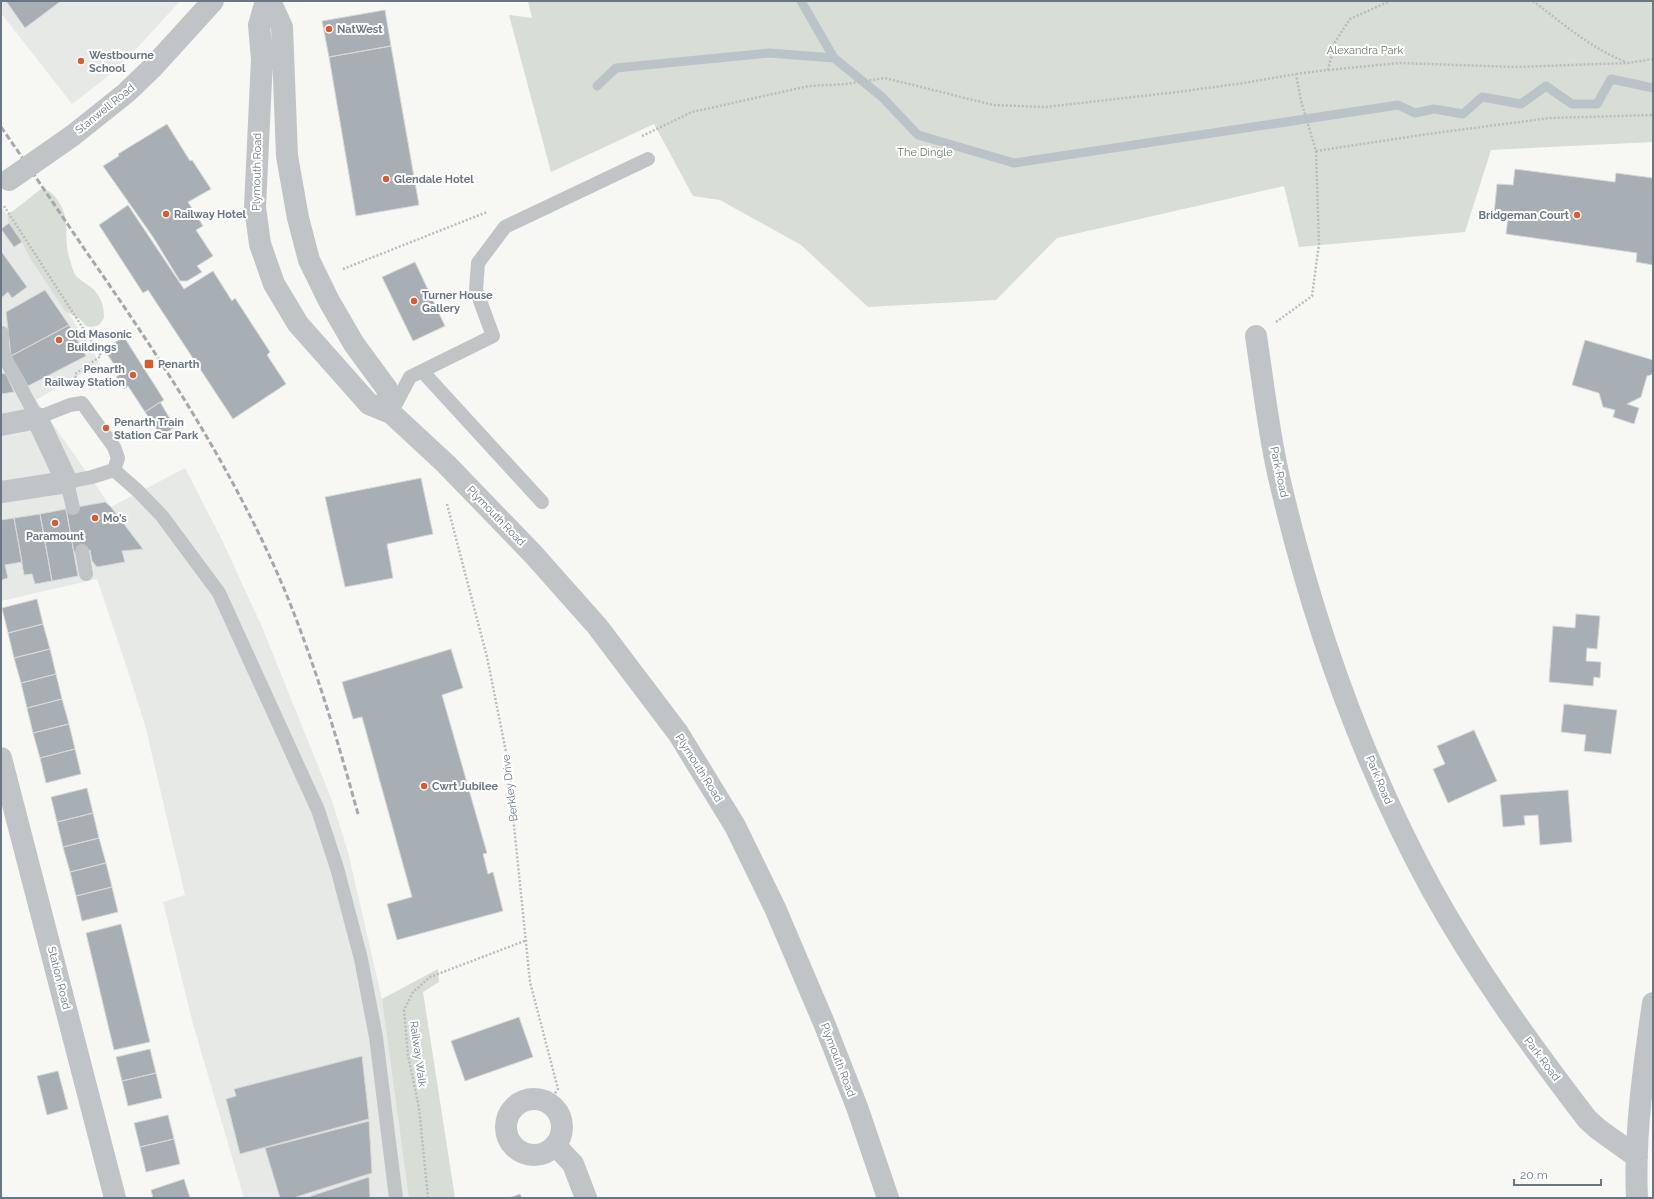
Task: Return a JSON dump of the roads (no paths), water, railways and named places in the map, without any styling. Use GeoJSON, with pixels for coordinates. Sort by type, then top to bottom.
{"type":"FeatureCollection","features":[{"type":"Feature","properties":{"kind":"street","name":"Stanwell Road"},"geometry":{"type":"LineString","coordinates":[[5,183],[72,136],[136,83],[213,1]]}},
{"type":"Feature","properties":{"kind":"street","name":"Plymouth Road"},"geometry":{"type":"LineString","coordinates":[[266,1],[259,25],[262,60],[255,207],[260,244],[274,284],[298,324],[370,404],[391,413],[457,475],[533,554],[597,626],[678,733],[735,826],[775,908],[824,1023],[857,1107],[888,1198]]}},
{"type":"Feature","properties":{"kind":"street"},"geometry":{"type":"LineString","coordinates":[[270,1],[282,27],[287,156],[296,210],[309,260],[354,344],[387,389],[391,413]]}},
{"type":"Feature","properties":{"kind":"street","name":"Park Road"},"geometry":{"type":"LineString","coordinates":[[1256,336],[1278,471],[1298,554],[1314,608],[1336,672],[1385,796],[1432,891],[1476,963],[1522,1032],[1588,1119],[1598,1129],[1636,1157]]}},
{"type":"Feature","properties":{"kind":"street"},"geometry":{"type":"LineString","coordinates":[[1,425],[37,418],[67,482],[1,492]]}},
{"type":"Feature","properties":{"kind":"street","name":"Station Road"},"geometry":{"type":"LineString","coordinates":[[1,758],[115,1198]]}},
{"type":"Feature","properties":{"kind":"street"},"geometry":{"type":"LineString","coordinates":[[1637,1198],[1636,1157],[1653,1003]]}},
{"type":"Feature","properties":{"kind":"street"},"geometry":{"type":"LineString","coordinates":[[529,1100],[548,1102],[555,1108],[560,1117],[562,1126],[561,1134],[555,1145],[544,1154],[535,1156],[526,1155],[512,1145],[507,1136],[506,1127],[507,1117],[512,1109],[520,1103],[529,1100]]}},
{"type":"Feature","properties":{"kind":"street"},"geometry":{"type":"LineString","coordinates":[[555,1145],[573,1164],[586,1198]]}},
{"type":"Feature","properties":{"kind":"lane"},"geometry":{"type":"LineString","coordinates":[[391,413],[410,377],[493,336],[476,290],[478,263],[505,228],[648,159]]}},
{"type":"Feature","properties":{"kind":"lane"},"geometry":{"type":"LineString","coordinates":[[2,333],[2,346],[5,358],[37,418],[70,405],[82,403],[114,447],[118,458],[114,470]]}},
{"type":"Feature","properties":{"kind":"lane"},"geometry":{"type":"LineString","coordinates":[[422,371],[542,502]]}},
{"type":"Feature","properties":{"kind":"lane"},"geometry":{"type":"LineString","coordinates":[[73,508],[67,482],[92,477],[114,470]]}},
{"type":"Feature","properties":{"kind":"lane"},"geometry":{"type":"LineString","coordinates":[[114,470],[138,491],[162,516],[219,593],[318,810],[337,868],[364,974],[376,1037],[396,1198]]}},
{"type":"Feature","properties":{"kind":"lane"},"geometry":{"type":"LineString","coordinates":[[82,551],[86,574]]}},
{"type":"Feature","properties":{"kind":"waterway"},"geometry":{"type":"LineString","coordinates":[[801,1],[834,58]]}},
{"type":"Feature","properties":{"kind":"waterway"},"geometry":{"type":"LineString","coordinates":[[597,86],[616,68],[769,53],[834,58],[882,97],[918,135],[1014,163],[1398,105],[1415,113],[1434,109],[1463,114],[1482,97],[1521,104],[1546,86],[1572,104],[1597,104],[1611,79],[1653,88]]}},
{"type":"Feature","properties":{"kind":"railway"},"geometry":{"type":"LineString","coordinates":[[1,127],[167,371],[218,457],[265,545],[296,618],[316,674],[334,729],[358,814]]}},
{"type":"Feature","properties":{"kind":"place","name":"NatWest"},"geometry":{"type":"Point","coordinates":[329,29]}},
{"type":"Feature","properties":{"kind":"place","name":"Westbourne School"},"geometry":{"type":"Point","coordinates":[81,61]}},
{"type":"Feature","properties":{"kind":"place","name":"Glendale Hotel"},"geometry":{"type":"Point","coordinates":[386,179]}},
{"type":"Feature","properties":{"kind":"place","name":"Railway Hotel"},"geometry":{"type":"Point","coordinates":[166,214]}},
{"type":"Feature","properties":{"kind":"place","name":"Bridgeman Court"},"geometry":{"type":"Point","coordinates":[1577,215]}},
{"type":"Feature","properties":{"kind":"place","name":"Turner House Gallery"},"geometry":{"type":"Point","coordinates":[414,301]}},
{"type":"Feature","properties":{"kind":"place","name":"Old Masonic Buildings"},"geometry":{"type":"Point","coordinates":[59,340]}},
{"type":"Feature","properties":{"kind":"place","name":"Penarth"},"geometry":{"type":"Point","coordinates":[149,364]}},
{"type":"Feature","properties":{"kind":"place","name":"Penarth Railway Station"},"geometry":{"type":"Point","coordinates":[133,375]}},
{"type":"Feature","properties":{"kind":"place","name":"Penarth Train Station Car Park"},"geometry":{"type":"Point","coordinates":[106,428]}},
{"type":"Feature","properties":{"kind":"place","name":"Mo's"},"geometry":{"type":"Point","coordinates":[95,518]}},
{"type":"Feature","properties":{"kind":"place","name":"Paramount"},"geometry":{"type":"Point","coordinates":[55,523]}},
{"type":"Feature","properties":{"kind":"place","name":"Cwrt Jubilee"},"geometry":{"type":"Point","coordinates":[424,786]}},
{"type":"Feature","properties":{"kind":"park label","name":"Alexandra Park"},"geometry":{"type":"Point","coordinates":[1365,50]}},
{"type":"Feature","properties":{"kind":"park label","name":"The Dingle"},"geometry":{"type":"Point","coordinates":[925,152]}}]}
